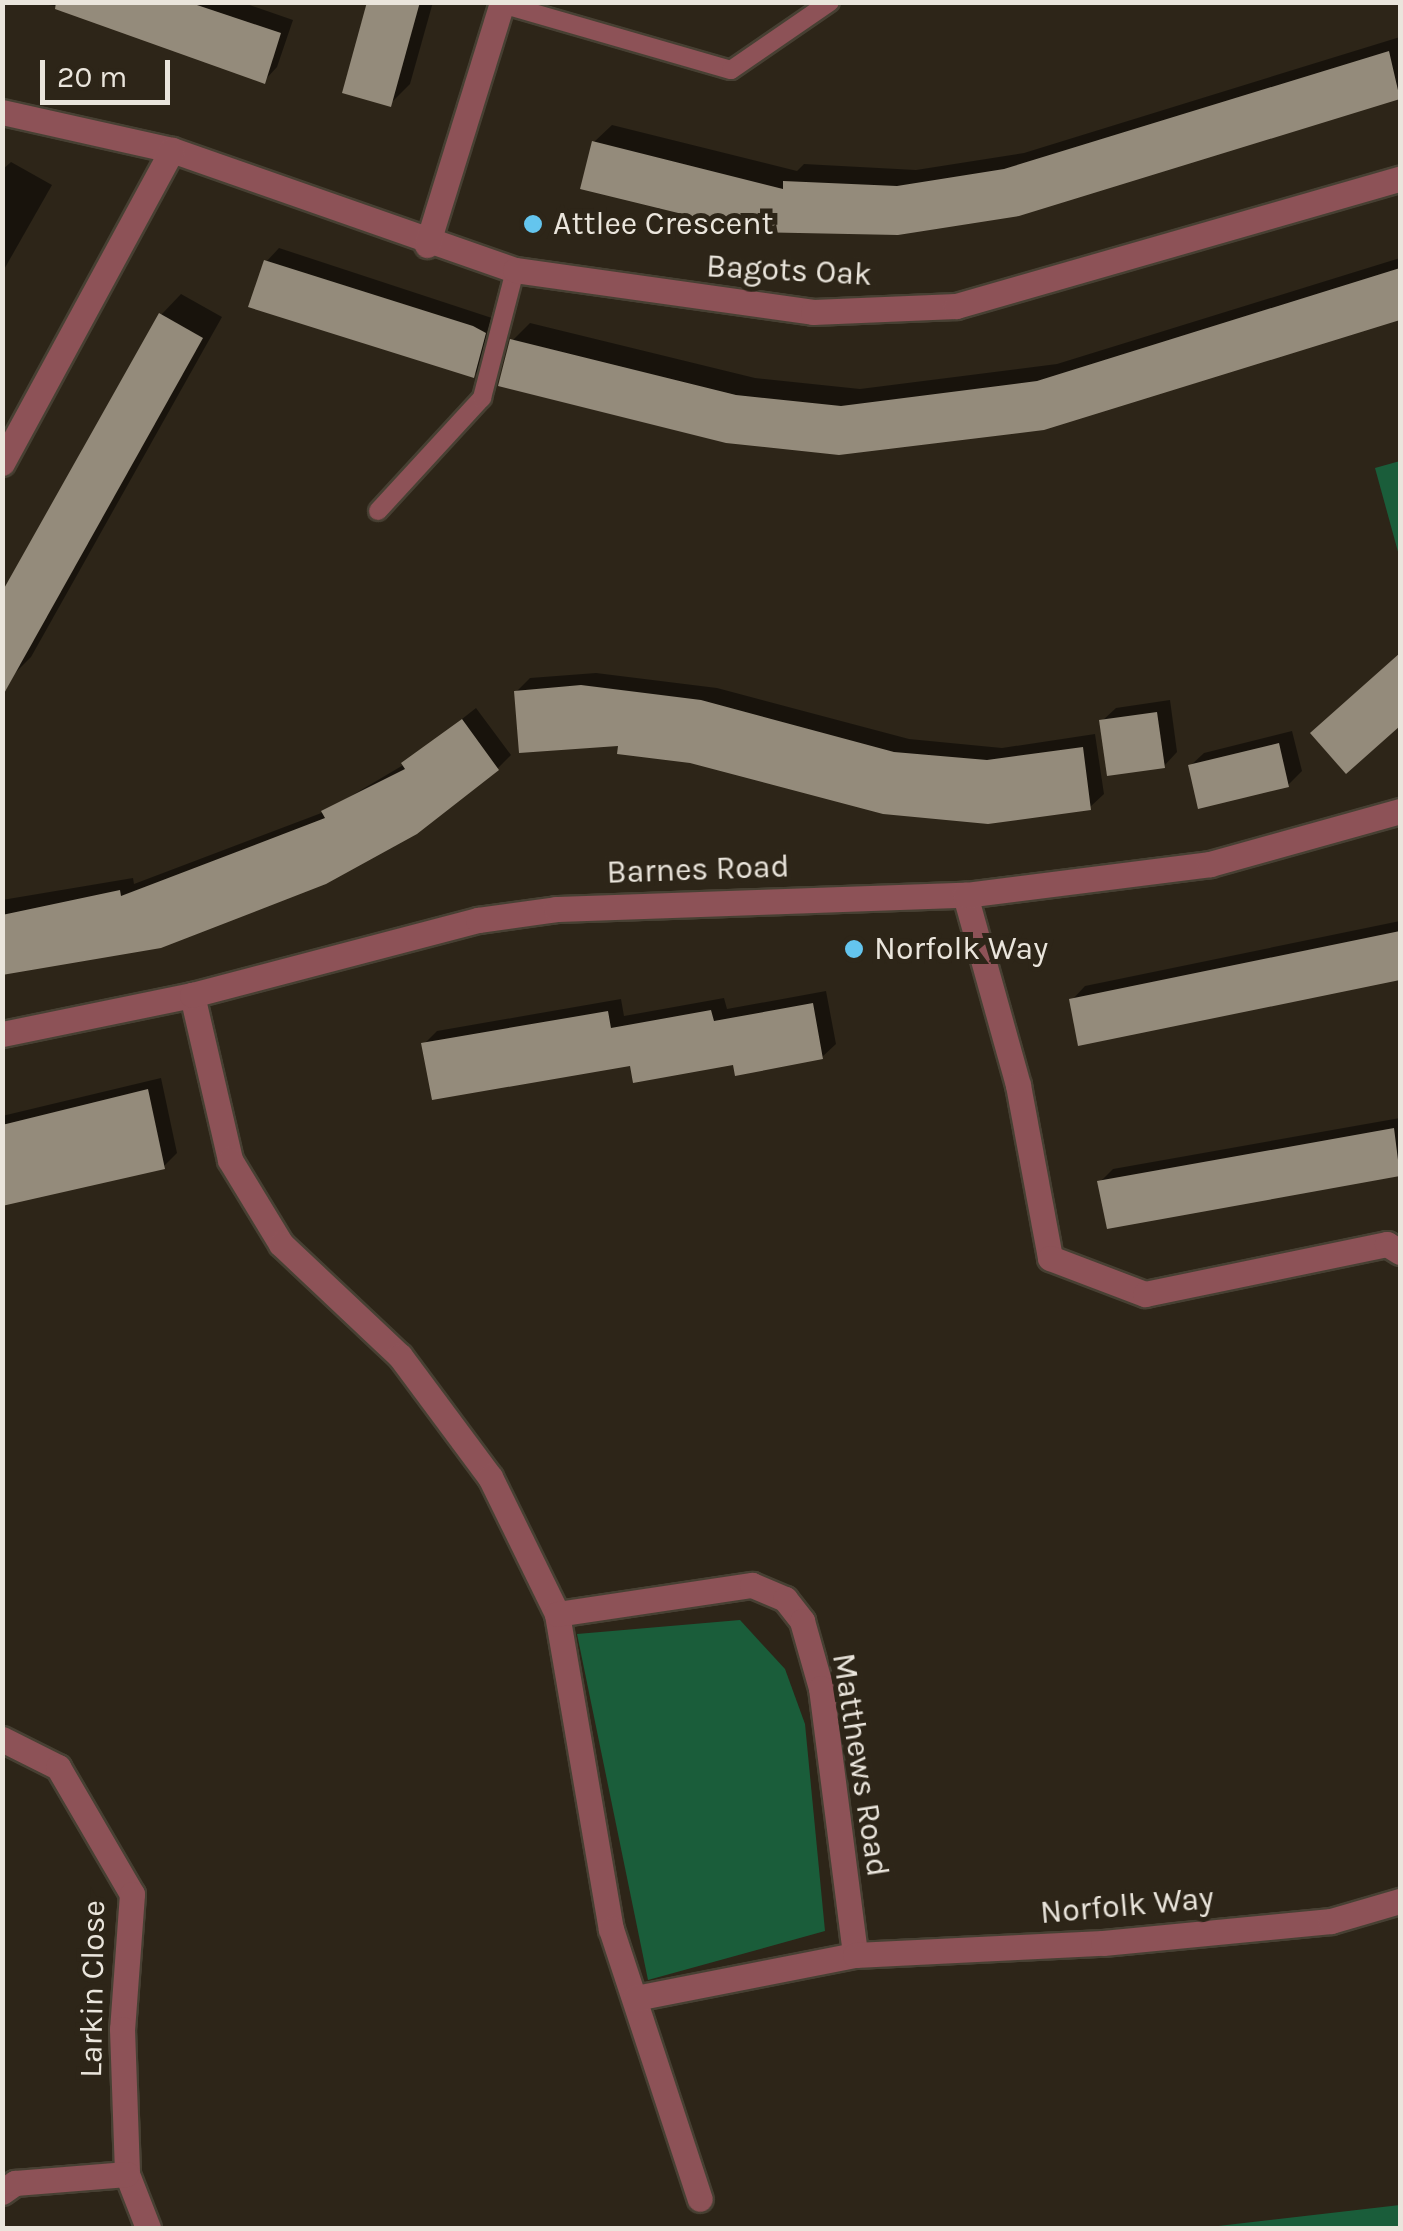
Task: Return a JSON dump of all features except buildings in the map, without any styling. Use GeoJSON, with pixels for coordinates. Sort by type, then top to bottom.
{"type":"FeatureCollection","features":[{"type":"Feature","properties":{"kind":"street"},"geometry":{"type":"LineString","coordinates":[[427,244],[502,3]]}},
{"type":"Feature","properties":{"kind":"street","name":"Bagots Oak"},"geometry":{"type":"LineString","coordinates":[[2,112],[172,150],[427,244],[515,270],[753,308],[956,306],[1400,179]]}},
{"type":"Feature","properties":{"kind":"street"},"geometry":{"type":"LineString","coordinates":[[2,463],[172,150]]}},
{"type":"Feature","properties":{"kind":"street","name":"Barnes Road"},"geometry":{"type":"LineString","coordinates":[[2,1034],[192,995],[478,920],[556,908],[966,895],[1210,864],[1400,811]]}},
{"type":"Feature","properties":{"kind":"street"},"geometry":{"type":"LineString","coordinates":[[966,895],[1018,1085],[1050,1258],[1144,1294],[1388,1244],[1400,1252]]}},
{"type":"Feature","properties":{"kind":"street"},"geometry":{"type":"LineString","coordinates":[[192,995],[230,1160],[281,1244],[400,1356],[490,1477],[557,1614],[612,1929],[700,2198]]}},
{"type":"Feature","properties":{"kind":"street","name":"Matthews Road"},"geometry":{"type":"LineString","coordinates":[[557,1614],[752,1586],[785,1599],[802,1621],[821,1688],[855,1955]]}},
{"type":"Feature","properties":{"kind":"street","name":"Larkin Close"},"geometry":{"type":"LineString","coordinates":[[2,1739],[58,1767],[132,1894],[122,2028],[127,2174],[148,2228]]}},
{"type":"Feature","properties":{"kind":"street","name":"Norfolk Way"},"geometry":{"type":"LineString","coordinates":[[855,1955],[1332,1921],[1400,1901]]}},
{"type":"Feature","properties":{"kind":"street"},"geometry":{"type":"LineString","coordinates":[[635,1998],[855,1955]]}},
{"type":"Feature","properties":{"kind":"street"},"geometry":{"type":"LineString","coordinates":[[2,2192],[16,2182],[127,2174]]}},
{"type":"Feature","properties":{"kind":"lane"},"geometry":{"type":"LineString","coordinates":[[502,3],[731,70],[830,2]]}},
{"type":"Feature","properties":{"kind":"lane"},"geometry":{"type":"LineString","coordinates":[[378,511],[482,398],[515,270]]}},
{"type":"Feature","properties":{"kind":"green space"},"geometry":{"type":"Polygon","coordinates":[[[1400,461],[1400,559],[1375,468],[1400,461]]]}},
{"type":"Feature","properties":{"kind":"green space"},"geometry":{"type":"Polygon","coordinates":[[[740,1620],[785,1669],[805,1724],[825,1931],[648,1980],[577,1634],[740,1620]]]}},
{"type":"Feature","properties":{"kind":"green space"},"geometry":{"type":"Polygon","coordinates":[[[1400,2205],[1400,2228],[1201,2228],[1400,2205]]]}},
{"type":"Feature","properties":{"kind":"place","name":"Attlee Crescent"},"geometry":{"type":"Point","coordinates":[533,224]}},
{"type":"Feature","properties":{"kind":"place","name":"Norfolk Way"},"geometry":{"type":"Point","coordinates":[854,949]}}]}
